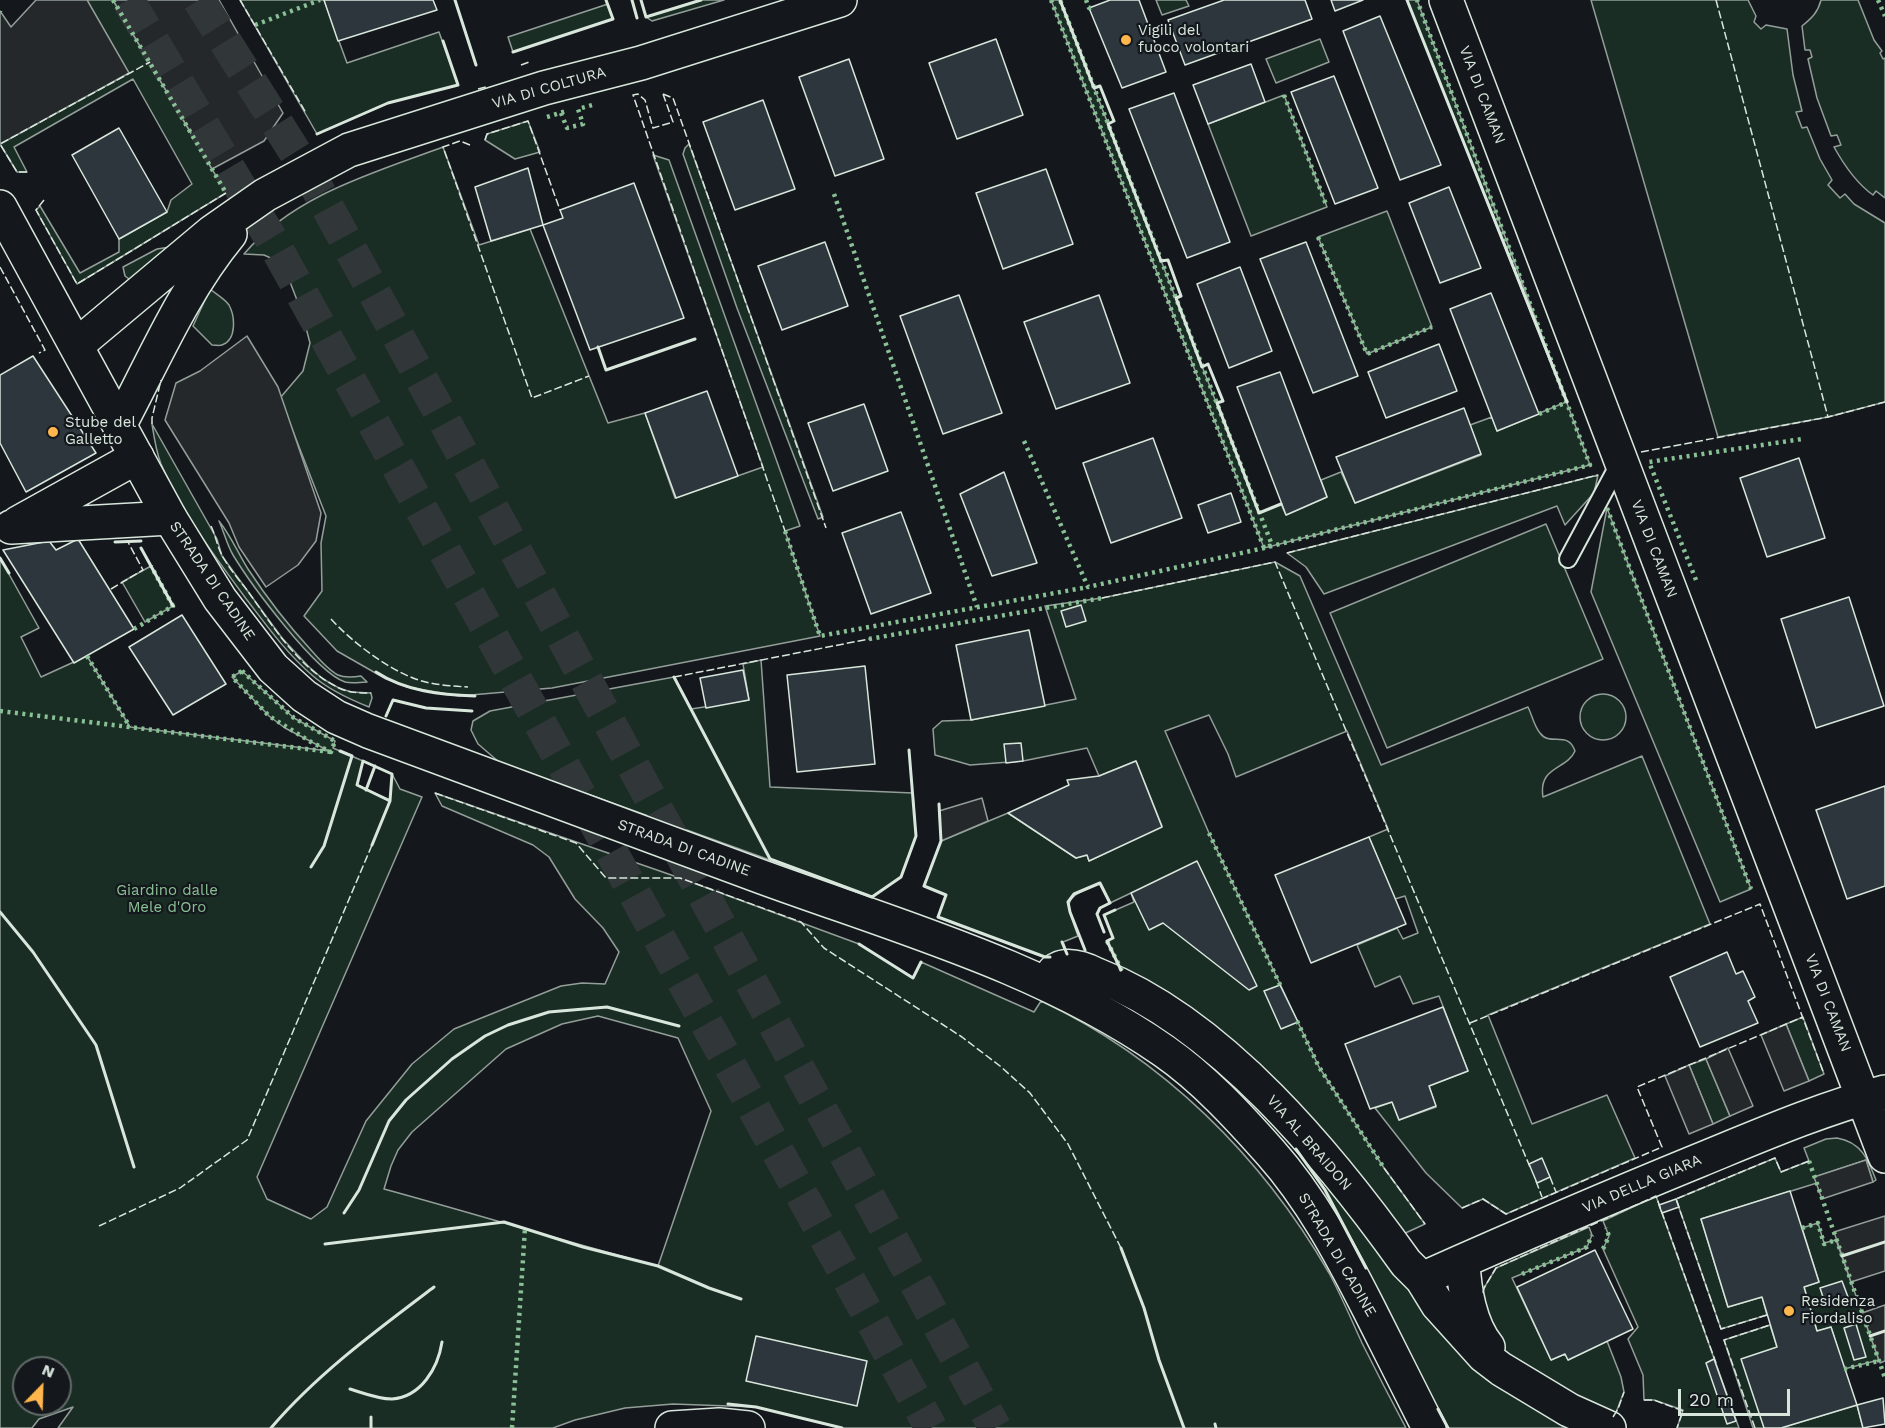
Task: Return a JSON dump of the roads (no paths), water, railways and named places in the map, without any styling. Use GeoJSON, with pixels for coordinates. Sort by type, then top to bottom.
{"type":"FeatureCollection","features":[{"type":"Feature","properties":{"kind":"street","name":"VIA DI COLTURA"},"geometry":{"type":"LineString","coordinates":[[77,345],[212,232],[265,195],[349,150],[544,88],[641,63],[840,0]]}},
{"type":"Feature","properties":{"kind":"street","name":"VIA DI CAMAN"},"geometry":{"type":"LineString","coordinates":[[1446,0],[1620,462],[1874,1094]]}},
{"type":"Feature","properties":{"kind":"street","name":"VIA DI COLTURA"},"geometry":{"type":"LineString","coordinates":[[120,424],[203,269],[265,195]]}},
{"type":"Feature","properties":{"kind":"street","name":"STRADA DI CADINE"},"geometry":{"type":"LineString","coordinates":[[0,207],[170,518],[220,599],[273,668],[304,696],[336,717],[368,731],[989,958],[1048,984],[1110,1017],[1167,1053],[1203,1084],[1272,1154],[1303,1193],[1330,1236],[1429,1428]]}},
{"type":"Feature","properties":{"kind":"street"},"geometry":{"type":"LineString","coordinates":[[6,529],[137,457]]}},
{"type":"Feature","properties":{"kind":"street"},"geometry":{"type":"LineString","coordinates":[[6,529],[170,518]]}},
{"type":"Feature","properties":{"kind":"street","name":"VIA AL BRAIDON"},"geometry":{"type":"LineString","coordinates":[[1048,984],[1053,973],[1058,969],[1067,967],[1092,972],[1111,980],[1160,1008],[1208,1042],[1261,1089],[1308,1137],[1406,1263],[1422,1279],[1438,1305],[1484,1356],[1501,1369],[1569,1410],[1609,1428]]}},
{"type":"Feature","properties":{"kind":"street"},"geometry":{"type":"LineString","coordinates":[[1874,1094],[1885,1156]]}},
{"type":"Feature","properties":{"kind":"street","name":"VIA DELLA GIARA"},"geometry":{"type":"LineString","coordinates":[[1422,1279],[1637,1185],[1825,1109],[1874,1094]]}},
{"type":"Feature","properties":{"kind":"street","name":"VIA AL BRAIDON"},"geometry":{"type":"LineString","coordinates":[[1463,1261],[1464,1279],[1474,1322],[1485,1343],[1501,1362],[1531,1387]]}},
{"type":"Feature","properties":{"kind":"street"},"geometry":{"type":"LineString","coordinates":[[672,1428],[719,1425],[748,1428]]}},
{"type":"Feature","properties":{"kind":"lane"},"geometry":{"type":"LineString","coordinates":[[1568,559],[1620,462]]}},
{"type":"Feature","properties":{"kind":"tunnel"},"geometry":{"type":"LineString","coordinates":[[128,0],[273,242],[931,1428]]}},
{"type":"Feature","properties":{"kind":"tunnel"},"geometry":{"type":"LineString","coordinates":[[199,0],[312,179],[995,1428]]}},
{"type":"Feature","properties":{"kind":"place","name":"Vigili del fuoco volontari"},"geometry":{"type":"Point","coordinates":[1126,40]}},
{"type":"Feature","properties":{"kind":"place","name":"Stube del Galletto"},"geometry":{"type":"Point","coordinates":[53,432]}},
{"type":"Feature","properties":{"kind":"place","name":"Residenza Fiordaliso"},"geometry":{"type":"Point","coordinates":[1789,1311]}},
{"type":"Feature","properties":{"kind":"park label","name":"Giardino dalle Mele d'Oro"},"geometry":{"type":"Point","coordinates":[167,900]}}]}
